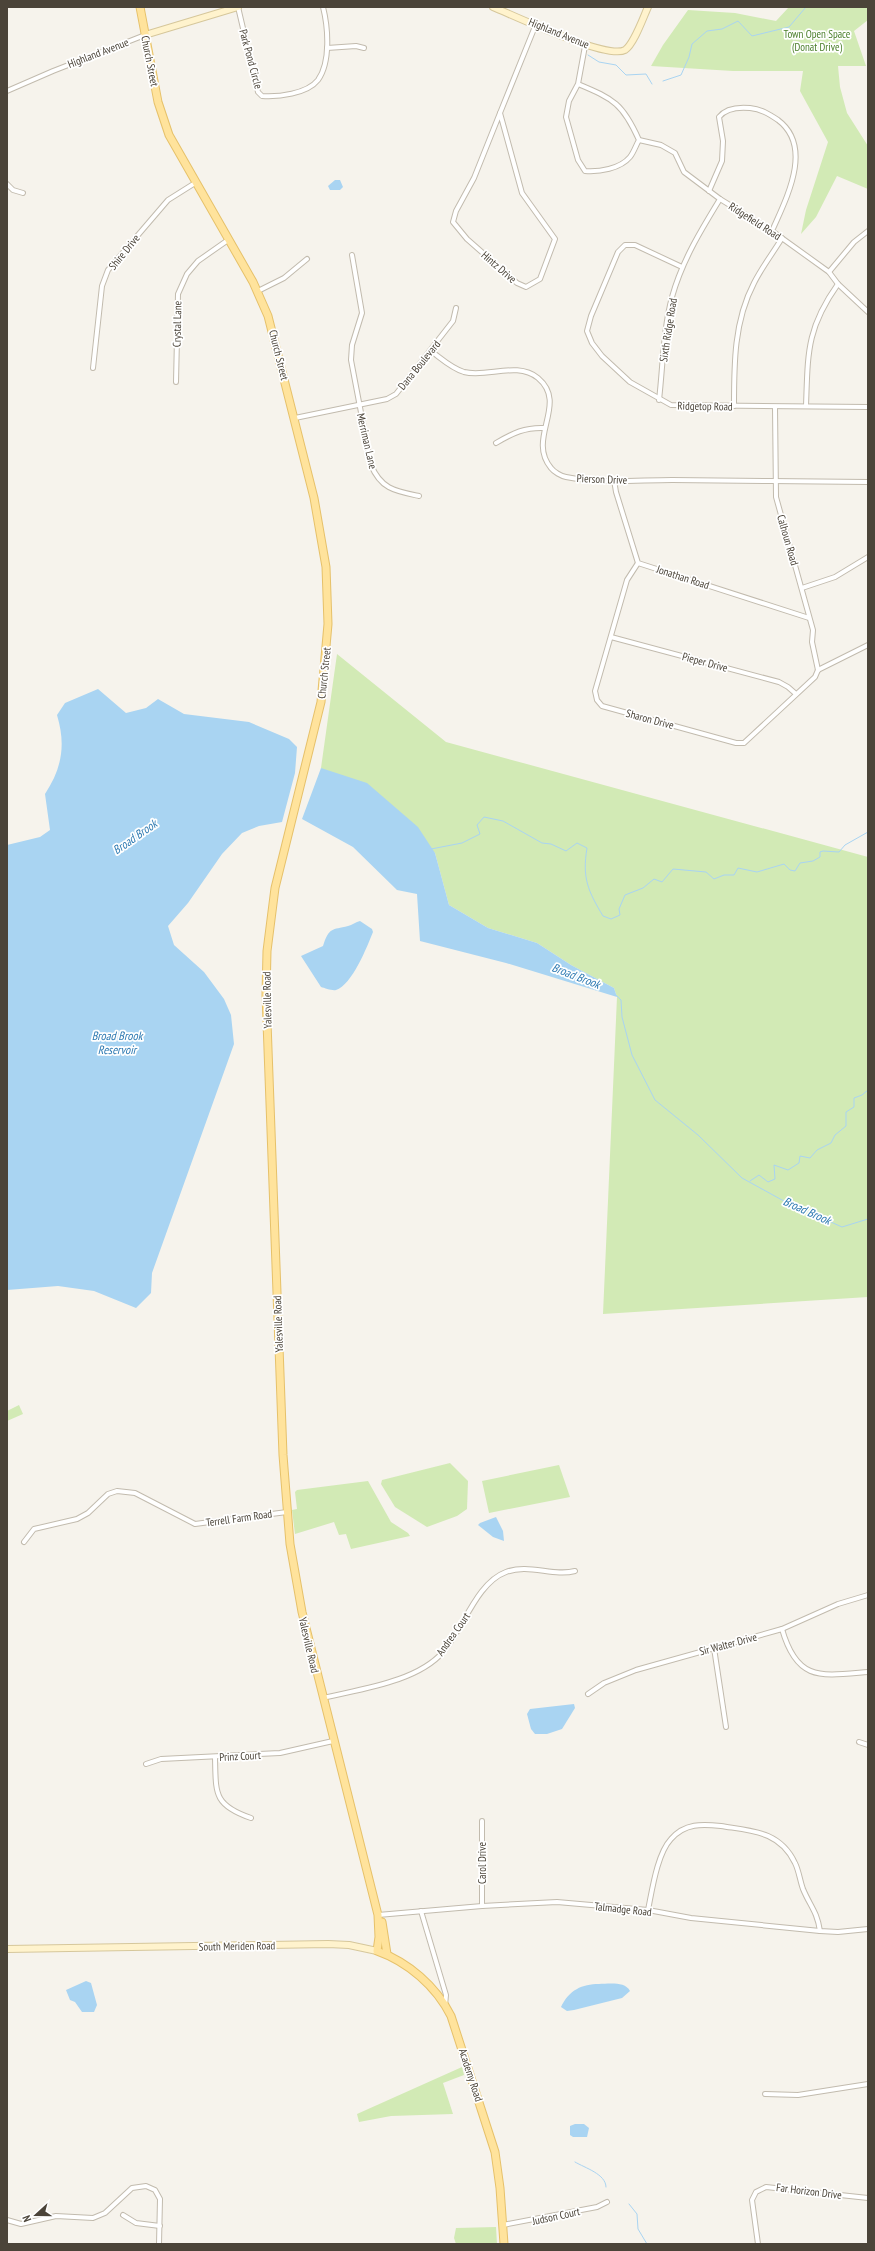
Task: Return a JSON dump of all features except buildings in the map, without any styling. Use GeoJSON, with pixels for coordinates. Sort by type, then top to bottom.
{"type":"FeatureCollection","features":[{"type":"Feature","properties":{"kind":"main road","name":"Church Street"},"geometry":{"type":"LineString","coordinates":[[140,7],[161,114],[174,145],[258,291],[274,335],[319,521],[328,585],[327,653],[316,727]]}},
{"type":"Feature","properties":{"kind":"main road","name":"Highland Avenue"},"geometry":{"type":"LineString","coordinates":[[145,35],[238,7]]}},
{"type":"Feature","properties":{"kind":"main road","name":"Highland Avenue"},"geometry":{"type":"LineString","coordinates":[[493,7],[585,46],[612,52],[620,52],[626,49],[648,7]]}},
{"type":"Feature","properties":{"kind":"main road","name":"Yalesville Road"},"geometry":{"type":"LineString","coordinates":[[316,727],[276,883],[266,958],[273,1193],[287,1512],[296,1585],[322,1698],[378,1915],[379,1937],[377,1951]]}},
{"type":"Feature","properties":{"kind":"main road","name":"Yalesville Road"},"geometry":{"type":"LineString","coordinates":[[378,1915],[382,1920],[387,1954]]}},
{"type":"Feature","properties":{"kind":"main road","name":"South Meriden Road"},"geometry":{"type":"LineString","coordinates":[[7,1949],[328,1944],[353,1945],[387,1954],[404,1964],[424,1980],[445,2006]]}},
{"type":"Feature","properties":{"kind":"main road","name":"Academy Road"},"geometry":{"type":"LineString","coordinates":[[445,2006],[460,2041],[493,2146],[499,2173],[504,2244]]}},
{"type":"Feature","properties":{"kind":"street","name":"Park Pond Circle"},"geometry":{"type":"LineString","coordinates":[[238,7],[258,92],[262,96],[301,91],[309,88],[318,80],[327,48],[328,33],[323,7]]}},
{"type":"Feature","properties":{"kind":"street","name":"Hintz Drive"},"geometry":{"type":"LineString","coordinates":[[500,113],[522,193],[555,239],[540,279],[526,287],[517,283],[463,235],[453,222],[456,211],[474,178],[500,113],[536,24]]}},
{"type":"Feature","properties":{"kind":"street","name":"Highland Avenue"},"geometry":{"type":"LineString","coordinates":[[7,92],[53,70],[145,35]]}},
{"type":"Feature","properties":{"kind":"street"},"geometry":{"type":"LineString","coordinates":[[327,48],[356,46],[364,48]]}},
{"type":"Feature","properties":{"kind":"street"},"geometry":{"type":"LineString","coordinates":[[578,84],[608,96],[629,117],[639,140],[630,158],[618,166],[594,172],[585,171],[578,160],[566,117],[569,101],[578,84],[585,46]]}},
{"type":"Feature","properties":{"kind":"street"},"geometry":{"type":"LineString","coordinates":[[709,191],[722,161],[723,141],[719,117],[724,111],[734,109],[751,108],[767,112],[783,125],[793,141],[795,165],[790,190],[772,231]]}},
{"type":"Feature","properties":{"kind":"street","name":"Ridgefield Road"},"geometry":{"type":"LineString","coordinates":[[639,140],[661,144],[675,154],[684,172],[720,199],[772,231],[829,272],[838,284],[868,312]]}},
{"type":"Feature","properties":{"kind":"street","name":"Shire Drive"},"geometry":{"type":"LineString","coordinates":[[93,368],[102,286],[108,270],[168,200],[195,183]]}},
{"type":"Feature","properties":{"kind":"street"},"geometry":{"type":"LineString","coordinates":[[7,184],[13,190],[23,193]]}},
{"type":"Feature","properties":{"kind":"street","name":"Sixth Ridge Road"},"geometry":{"type":"LineString","coordinates":[[659,400],[666,327],[672,297],[682,267],[697,236],[720,199]]}},
{"type":"Feature","properties":{"kind":"street"},"geometry":{"type":"LineString","coordinates":[[829,272],[854,242],[868,231]]}},
{"type":"Feature","properties":{"kind":"street"},"geometry":{"type":"LineString","coordinates":[[734,406],[734,362],[740,319],[754,283],[782,238]]}},
{"type":"Feature","properties":{"kind":"street","name":"Crystal Lane"},"geometry":{"type":"LineString","coordinates":[[176,382],[178,294],[187,274],[198,261],[228,240]]}},
{"type":"Feature","properties":{"kind":"street","name":"Ridgetop Road"},"geometry":{"type":"LineString","coordinates":[[682,267],[635,245],[625,245],[618,252],[590,316],[587,331],[592,343],[607,361],[630,382],[670,406],[868,406]]}},
{"type":"Feature","properties":{"kind":"street","name":"Merriman Lane"},"geometry":{"type":"LineString","coordinates":[[352,254],[362,313],[352,345],[351,360],[358,405],[371,466],[377,478],[386,487],[419,496]]}},
{"type":"Feature","properties":{"kind":"street"},"geometry":{"type":"LineString","coordinates":[[258,291],[284,278],[307,259]]}},
{"type":"Feature","properties":{"kind":"street"},"geometry":{"type":"LineString","coordinates":[[806,406],[808,348],[816,321],[826,301],[838,284]]}},
{"type":"Feature","properties":{"kind":"street","name":"Dana Boulevard"},"geometry":{"type":"LineString","coordinates":[[294,418],[387,399],[396,394],[453,321],[456,308]]}},
{"type":"Feature","properties":{"kind":"street","name":"Pierson Drive"},"geometry":{"type":"LineString","coordinates":[[431,351],[454,368],[466,372],[520,371],[538,378],[546,387],[550,408],[541,443],[544,456],[551,469],[564,477],[614,480],[868,482]]}},
{"type":"Feature","properties":{"kind":"street","name":"Calhoun Road"},"geometry":{"type":"LineString","coordinates":[[775,407],[774,481],[776,496],[813,630],[812,642],[818,670]]}},
{"type":"Feature","properties":{"kind":"street"},"geometry":{"type":"LineString","coordinates":[[496,443],[515,432],[530,427],[545,428]]}},
{"type":"Feature","properties":{"kind":"street"},"geometry":{"type":"LineString","coordinates":[[614,480],[616,492],[638,563]]}},
{"type":"Feature","properties":{"kind":"street"},"geometry":{"type":"LineString","coordinates":[[802,588],[835,577],[868,557]]}},
{"type":"Feature","properties":{"kind":"street","name":"Jonathan Road"},"geometry":{"type":"LineString","coordinates":[[638,563],[809,618]]}},
{"type":"Feature","properties":{"kind":"street","name":"Sharon Drive"},"geometry":{"type":"LineString","coordinates":[[638,563],[628,580],[595,690],[597,700],[602,706],[736,743],[744,742],[817,674],[818,670]]}},
{"type":"Feature","properties":{"kind":"street","name":"Pieper Drive"},"geometry":{"type":"LineString","coordinates":[[611,637],[778,682],[788,687],[796,694]]}},
{"type":"Feature","properties":{"kind":"street"},"geometry":{"type":"LineString","coordinates":[[818,670],[868,646]]}},
{"type":"Feature","properties":{"kind":"street","name":"Terrell Farm Road"},"geometry":{"type":"LineString","coordinates":[[24,1542],[34,1529],[77,1519],[88,1513],[108,1494],[117,1491],[135,1493],[195,1524],[287,1512]]}},
{"type":"Feature","properties":{"kind":"street","name":"Andrea Court"},"geometry":{"type":"LineString","coordinates":[[322,1698],[406,1677],[424,1668],[443,1652],[492,1580],[506,1572],[525,1568],[568,1573],[575,1572]]}},
{"type":"Feature","properties":{"kind":"street","name":"Sir Walter Drive"},"geometry":{"type":"LineString","coordinates":[[588,1694],[604,1683],[636,1670],[782,1629],[838,1604],[868,1595]]}},
{"type":"Feature","properties":{"kind":"street"},"geometry":{"type":"LineString","coordinates":[[782,1629],[787,1647],[796,1662],[812,1673],[828,1676],[868,1672]]}},
{"type":"Feature","properties":{"kind":"street"},"geometry":{"type":"LineString","coordinates":[[714,1648],[726,1727]]}},
{"type":"Feature","properties":{"kind":"street","name":"Prinz Court"},"geometry":{"type":"LineString","coordinates":[[146,1764],[157,1759],[280,1753],[333,1741]]}},
{"type":"Feature","properties":{"kind":"street"},"geometry":{"type":"LineString","coordinates":[[859,1742],[868,1745]]}},
{"type":"Feature","properties":{"kind":"street"},"geometry":{"type":"LineString","coordinates":[[215,1757],[216,1789],[222,1802],[233,1812],[251,1818]]}},
{"type":"Feature","properties":{"kind":"street","name":"Carol Drive"},"geometry":{"type":"LineString","coordinates":[[482,1821],[482,1906]]}},
{"type":"Feature","properties":{"kind":"street"},"geometry":{"type":"LineString","coordinates":[[648,1910],[663,1851],[670,1840],[684,1829],[701,1824],[757,1832],[772,1836],[783,1846],[796,1865],[804,1891],[818,1915],[820,1931]]}},
{"type":"Feature","properties":{"kind":"street","name":"Talmadge Road"},"geometry":{"type":"LineString","coordinates":[[378,1915],[482,1906],[557,1902],[648,1910],[691,1918],[820,1931],[838,1932],[868,1929]]}},
{"type":"Feature","properties":{"kind":"street","name":"Academy Road"},"geometry":{"type":"LineString","coordinates":[[421,1911],[444,1991],[445,2006]]}},
{"type":"Feature","properties":{"kind":"street"},"geometry":{"type":"LineString","coordinates":[[766,2094],[798,2095],[868,2084]]}},
{"type":"Feature","properties":{"kind":"street"},"geometry":{"type":"LineString","coordinates":[[7,2220],[21,2224],[56,2216],[93,2218],[105,2213],[132,2188],[142,2185],[149,2187],[158,2194],[161,2206],[159,2244]]}},
{"type":"Feature","properties":{"kind":"street","name":"Far Horizon Drive"},"geometry":{"type":"LineString","coordinates":[[758,2244],[752,2200],[756,2192],[766,2187],[868,2198]]}},
{"type":"Feature","properties":{"kind":"street","name":"Judson Court"},"geometry":{"type":"LineString","coordinates":[[503,2225],[597,2208],[607,2202]]}},
{"type":"Feature","properties":{"kind":"street"},"geometry":{"type":"LineString","coordinates":[[123,2215],[136,2223],[160,2226]]}},
{"type":"Feature","properties":{"kind":"green space","name":"Town Open Space (Donat Drive)"},"geometry":{"type":"Polygon","coordinates":[[[789,7],[868,7],[868,20],[854,31],[866,66],[838,66],[840,87],[847,113],[868,146],[868,189],[837,176],[816,217],[801,234],[806,210],[828,142],[800,91],[803,71],[733,71],[651,66],[663,45],[688,10],[735,13],[776,21],[789,7]]]}},
{"type":"Feature","properties":{"kind":"green space"},"geometry":{"type":"Polygon","coordinates":[[[337,654],[446,742],[868,857],[868,1297],[603,1314],[617,997],[614,988],[571,965],[537,943],[488,928],[449,905],[435,853],[321,768],[337,654]]]}},
{"type":"Feature","properties":{"kind":"green space"},"geometry":{"type":"Polygon","coordinates":[[[19,1405],[23,1414],[7,1421],[7,1411],[19,1405]]]}},
{"type":"Feature","properties":{"kind":"green space"},"geometry":{"type":"Polygon","coordinates":[[[450,1463],[468,1481],[467,1509],[457,1516],[427,1527],[395,1507],[381,1484],[382,1480],[450,1463]]]}},
{"type":"Feature","properties":{"kind":"green space"},"geometry":{"type":"Polygon","coordinates":[[[559,1465],[570,1497],[489,1513],[482,1481],[559,1465]]]}},
{"type":"Feature","properties":{"kind":"green space"},"geometry":{"type":"Polygon","coordinates":[[[368,1481],[391,1522],[408,1533],[410,1536],[351,1549],[346,1534],[339,1535],[334,1522],[295,1534],[292,1510],[297,1509],[295,1492],[297,1490],[368,1481]]]}},
{"type":"Feature","properties":{"kind":"green space"},"geometry":{"type":"Polygon","coordinates":[[[462,2067],[464,2075],[443,2083],[453,2114],[391,2116],[359,2122],[357,2114],[462,2067]]]}},
{"type":"Feature","properties":{"kind":"green space"},"geometry":{"type":"Polygon","coordinates":[[[496,2227],[497,2244],[456,2244],[454,2238],[456,2228],[496,2227]]]}},
{"type":"Feature","properties":{"kind":"water"},"geometry":{"type":"Polygon","coordinates":[[[335,180],[340,180],[343,187],[340,190],[330,190],[328,186],[335,180]]]}},
{"type":"Feature","properties":{"kind":"water","name":"Broad Brook Reservoir"},"geometry":{"type":"Polygon","coordinates":[[[98,689],[126,713],[146,708],[158,699],[184,714],[249,722],[289,739],[297,747],[295,773],[282,822],[259,826],[242,833],[222,854],[188,903],[168,926],[174,945],[204,972],[224,999],[231,1015],[234,1044],[152,1273],[151,1293],[136,1308],[94,1291],[58,1286],[7,1290],[7,845],[40,837],[50,830],[45,794],[55,775],[61,756],[62,746],[60,726],[57,715],[65,703],[98,689]]]}},
{"type":"Feature","properties":{"kind":"water"},"geometry":{"type":"Polygon","coordinates":[[[321,768],[367,783],[418,827],[435,853],[449,905],[488,928],[537,943],[571,965],[614,988],[617,997],[506,963],[420,941],[417,894],[397,890],[353,847],[302,819],[321,768]]]}},
{"type":"Feature","properties":{"kind":"water"},"geometry":{"type":"Polygon","coordinates":[[[360,921],[372,929],[373,932],[358,965],[348,981],[342,987],[336,990],[331,990],[321,987],[301,956],[323,946],[327,935],[332,930],[350,926],[360,921]]]}},
{"type":"Feature","properties":{"kind":"water"},"geometry":{"type":"Polygon","coordinates":[[[496,1517],[503,1531],[504,1541],[493,1537],[478,1525],[496,1517]]]}},
{"type":"Feature","properties":{"kind":"water"},"geometry":{"type":"Polygon","coordinates":[[[574,1704],[575,1708],[562,1729],[547,1734],[535,1734],[531,1729],[527,1714],[530,1709],[574,1704]]]}},
{"type":"Feature","properties":{"kind":"water"},"geometry":{"type":"Polygon","coordinates":[[[86,1981],[91,1983],[97,2005],[94,2012],[82,2012],[75,2002],[70,2000],[66,1990],[86,1981]]]}},
{"type":"Feature","properties":{"kind":"water"},"geometry":{"type":"Polygon","coordinates":[[[593,1984],[620,1984],[628,1988],[630,1991],[622,1998],[574,2010],[567,2011],[561,2007],[568,1996],[577,1989],[593,1984]]]}},
{"type":"Feature","properties":{"kind":"water"},"geometry":{"type":"Polygon","coordinates":[[[575,2124],[584,2124],[589,2128],[587,2137],[573,2137],[570,2135],[570,2126],[575,2124]]]}},
{"type":"Feature","properties":{"kind":"waterway"},"geometry":{"type":"LineString","coordinates":[[663,81],[681,75],[689,57],[692,44],[707,31],[722,29],[738,21],[752,36],[789,27],[806,7]]}},
{"type":"Feature","properties":{"kind":"waterway"},"geometry":{"type":"LineString","coordinates":[[588,55],[599,62],[616,65],[626,75],[646,74],[652,84]]}},
{"type":"Feature","properties":{"kind":"waterway"},"geometry":{"type":"LineString","coordinates":[[431,849],[462,843],[480,834],[477,825],[484,817],[503,821],[542,843],[551,844],[566,851],[577,843],[587,848],[585,868],[593,899],[603,916],[611,919],[620,915],[619,909],[625,895],[643,888],[654,879],[662,882],[673,869],[706,872],[714,879],[724,875],[734,875],[738,868],[757,872],[784,864],[790,870],[795,871],[800,863],[813,861],[820,857],[820,852],[839,852],[845,845],[868,832]]}},
{"type":"Feature","properties":{"kind":"waterway","name":"Broad Brook"},"geometry":{"type":"LineString","coordinates":[[616,995],[621,1000],[622,1017],[632,1055],[655,1100],[698,1135],[742,1178],[782,1200],[842,1227],[868,1219]]}},
{"type":"Feature","properties":{"kind":"waterway"},"geometry":{"type":"LineString","coordinates":[[750,1181],[759,1175],[768,1182],[775,1179],[774,1165],[788,1170],[799,1163],[800,1156],[810,1158],[817,1150],[831,1143],[835,1135],[846,1126],[846,1112],[854,1107],[854,1098],[862,1095],[868,1090]]}},
{"type":"Feature","properties":{"kind":"waterway"},"geometry":{"type":"LineString","coordinates":[[575,2162],[603,2178],[606,2187]]}},
{"type":"Feature","properties":{"kind":"waterway"},"geometry":{"type":"LineString","coordinates":[[629,2204],[637,2214],[638,2229],[647,2244]]}}]}
